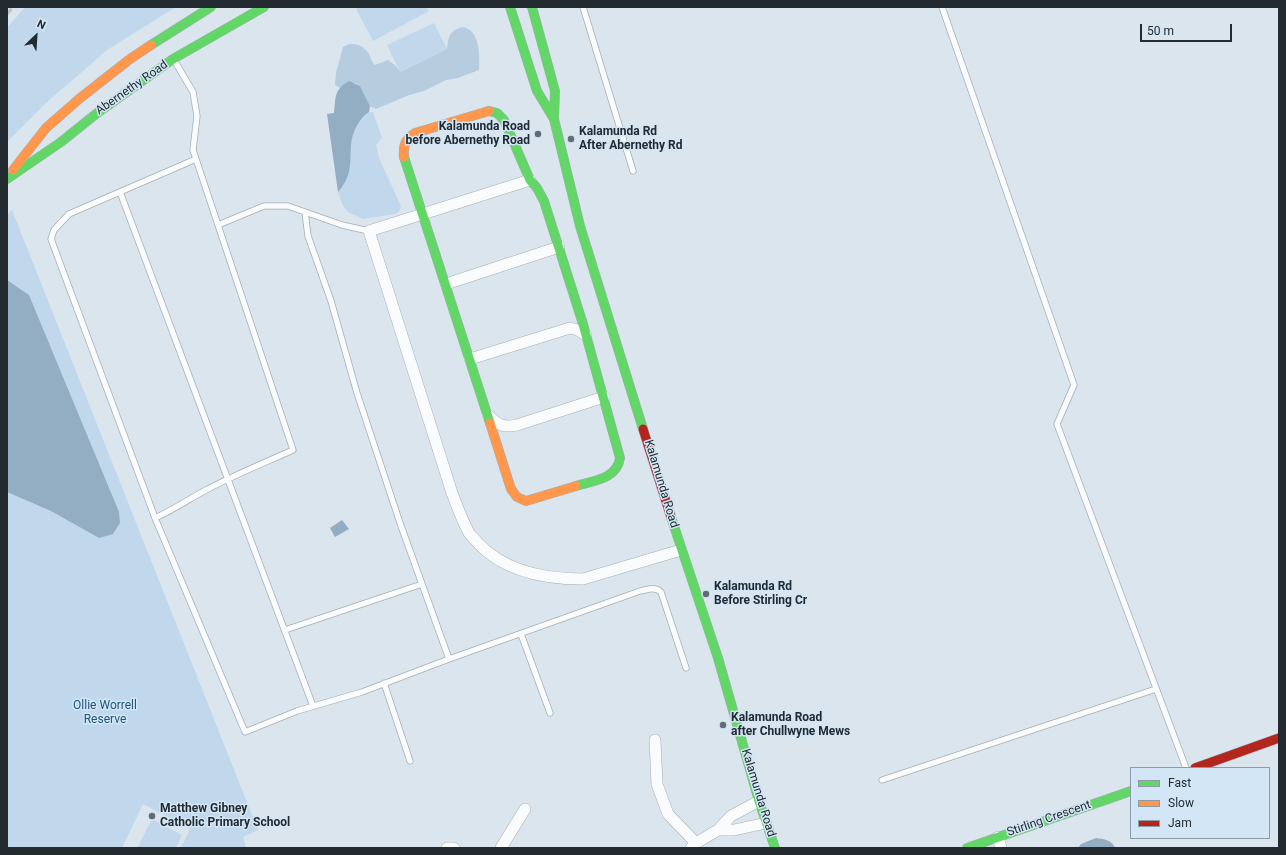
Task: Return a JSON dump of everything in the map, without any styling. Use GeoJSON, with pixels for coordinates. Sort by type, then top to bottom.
{"type":"FeatureCollection","features":[{"type":"Feature","properties":{"kind":"main road","name":"Abernethy Road"},"geometry":{"type":"LineString","coordinates":[[7,178],[46,128],[79,99],[130,59],[182,24],[211,7]]}},
{"type":"Feature","properties":{"kind":"main road","name":"Abernethy Road"},"geometry":{"type":"LineString","coordinates":[[7,178],[61,142],[96,114],[173,59],[264,7]]}},
{"type":"Feature","properties":{"kind":"main road","name":"Kalamunda Road"},"geometry":{"type":"LineString","coordinates":[[510,7],[537,90],[554,118]]}},
{"type":"Feature","properties":{"kind":"main road","name":"Kalamunda Road"},"geometry":{"type":"LineString","coordinates":[[532,7],[555,91],[554,118],[580,226],[681,550],[718,658],[774,848]]}},
{"type":"Feature","properties":{"kind":"main road"},"geometry":{"type":"LineString","coordinates":[[489,111],[497,113],[504,120],[508,128],[530,180],[537,188],[544,201],[559,247],[604,397],[620,458],[619,466],[608,476],[526,501],[514,495],[511,489],[405,161],[403,148],[405,142],[415,133],[489,111]]}},
{"type":"Feature","properties":{"kind":"main road"},"geometry":{"type":"LineString","coordinates":[[1198,767],[1279,738]]}},
{"type":"Feature","properties":{"kind":"main road","name":"Stirling Crescent"},"geometry":{"type":"LineString","coordinates":[[967,848],[999,843],[1130,790]]}},
{"type":"Feature","properties":{"kind":"street"},"geometry":{"type":"LineString","coordinates":[[530,180],[369,230],[452,493],[470,534],[483,548],[511,567],[553,577],[582,579],[681,550]]}},
{"type":"Feature","properties":{"kind":"street"},"geometry":{"type":"LineString","coordinates":[[446,284],[559,247]]}},
{"type":"Feature","properties":{"kind":"street"},"geometry":{"type":"LineString","coordinates":[[470,359],[570,328],[578,330],[586,335]]}},
{"type":"Feature","properties":{"kind":"street"},"geometry":{"type":"LineString","coordinates":[[487,412],[495,422],[509,427],[604,397]]}},
{"type":"Feature","properties":{"kind":"street"},"geometry":{"type":"LineString","coordinates":[[655,740],[657,784],[668,814],[693,846],[718,830],[731,816],[759,801]]}},
{"type":"Feature","properties":{"kind":"street"},"geometry":{"type":"LineString","coordinates":[[501,848],[524,809]]}},
{"type":"Feature","properties":{"kind":"street"},"geometry":{"type":"LineString","coordinates":[[718,830],[734,830],[766,823]]}},
{"type":"Feature","properties":{"kind":"street"},"geometry":{"type":"LineString","coordinates":[[447,848],[454,848]]}},
{"type":"Feature","properties":{"kind":"lane"},"geometry":{"type":"LineString","coordinates":[[583,7],[633,170]]}},
{"type":"Feature","properties":{"kind":"lane"},"geometry":{"type":"LineString","coordinates":[[942,7],[1074,385],[1057,424],[1186,767]]}},
{"type":"Feature","properties":{"kind":"lane"},"geometry":{"type":"LineString","coordinates":[[154,518],[169,512],[228,479],[293,450],[193,150],[197,116],[193,92],[173,59]]}},
{"type":"Feature","properties":{"kind":"lane"},"geometry":{"type":"LineString","coordinates":[[196,159],[69,214],[54,230],[51,239],[154,518],[245,732],[297,711],[362,692],[449,659],[640,591],[652,589],[657,589],[661,592],[686,668]]}},
{"type":"Feature","properties":{"kind":"lane"},"geometry":{"type":"LineString","coordinates":[[120,192],[313,706]]}},
{"type":"Feature","properties":{"kind":"lane"},"geometry":{"type":"LineString","coordinates":[[218,225],[264,206],[288,206],[342,225],[369,230]]}},
{"type":"Feature","properties":{"kind":"lane"},"geometry":{"type":"LineString","coordinates":[[304,212],[308,236],[331,301],[357,393],[449,659]]}},
{"type":"Feature","properties":{"kind":"lane"},"geometry":{"type":"LineString","coordinates":[[284,630],[422,584]]}},
{"type":"Feature","properties":{"kind":"lane"},"geometry":{"type":"LineString","coordinates":[[521,634],[550,713]]}},
{"type":"Feature","properties":{"kind":"lane"},"geometry":{"type":"LineString","coordinates":[[384,683],[410,761]]}},
{"type":"Feature","properties":{"kind":"lane"},"geometry":{"type":"LineString","coordinates":[[882,780],[1156,689]]}},
{"type":"Feature","properties":{"kind":"green space"},"geometry":{"type":"Polygon","coordinates":[[[25,7],[176,7],[107,50],[46,103],[8,141],[7,28],[25,7]]]}},
{"type":"Feature","properties":{"kind":"green space"},"geometry":{"type":"Polygon","coordinates":[[[361,7],[426,7],[429,11],[373,41],[356,9],[361,7]]]}},
{"type":"Feature","properties":{"kind":"green space"},"geometry":{"type":"Polygon","coordinates":[[[434,23],[447,49],[400,72],[387,45],[434,23]]]}},
{"type":"Feature","properties":{"kind":"green space"},"geometry":{"type":"Polygon","coordinates":[[[369,112],[373,112],[382,138],[376,145],[379,158],[401,206],[400,210],[396,214],[363,219],[348,212],[342,204],[338,192],[346,180],[349,172],[351,142],[355,130],[361,119],[369,112]]]}},
{"type":"Feature","properties":{"kind":"green space","name":"Ollie Worrell Reserve"},"geometry":{"type":"Polygon","coordinates":[[[12,210],[258,830],[243,837],[246,848],[181,848],[190,829],[143,804],[122,848],[7,848],[7,215],[12,210]]]}},
{"type":"Feature","properties":{"kind":"green space"},"geometry":{"type":"Polygon","coordinates":[[[152,819],[182,835],[176,848],[137,848],[152,819]]]}},
{"type":"Feature","properties":{"kind":"shaded area"},"geometry":{"type":"Polygon","coordinates":[[[462,27],[468,29],[476,38],[479,51],[479,70],[458,78],[446,80],[424,91],[409,95],[376,109],[370,106],[360,86],[355,83],[340,88],[335,85],[336,73],[343,47],[346,45],[357,44],[361,46],[367,51],[375,65],[388,60],[396,66],[400,72],[447,49],[450,35],[462,27]]]}},
{"type":"Feature","properties":{"kind":"shaded area"},"geometry":{"type":"Polygon","coordinates":[[[349,81],[360,86],[370,106],[369,112],[361,119],[355,130],[351,142],[349,172],[345,183],[338,192],[327,114],[334,113],[338,91],[349,81]]]}},
{"type":"Feature","properties":{"kind":"shaded area"},"geometry":{"type":"Polygon","coordinates":[[[7,280],[29,295],[119,512],[120,523],[113,534],[99,538],[51,511],[7,492],[7,280]]]}},
{"type":"Feature","properties":{"kind":"shaded area"},"geometry":{"type":"Polygon","coordinates":[[[342,520],[349,529],[335,537],[330,528],[342,520]]]}},
{"type":"Feature","properties":{"kind":"shaded area"},"geometry":{"type":"Polygon","coordinates":[[[1096,838],[1105,839],[1114,845],[1115,848],[1078,848],[1081,844],[1096,838]]]}},
{"type":"Feature","properties":{"kind":"railway"},"geometry":{"type":"LineString","coordinates":[[7,14],[13,7]]}},
{"type":"Feature","properties":{"kind":"traffic: fast"},"geometry":{"type":"LineString","coordinates":[[151,45],[211,7]]}},
{"type":"Feature","properties":{"kind":"traffic: fast"},"geometry":{"type":"LineString","coordinates":[[7,179],[61,142],[96,114],[173,59],[264,7]]}},
{"type":"Feature","properties":{"kind":"traffic: fast"},"geometry":{"type":"LineString","coordinates":[[510,7],[537,91],[554,119]]}},
{"type":"Feature","properties":{"kind":"traffic: fast"},"geometry":{"type":"LineString","coordinates":[[532,7],[555,91],[554,119],[580,226],[643,429]]}},
{"type":"Feature","properties":{"kind":"traffic: fast"},"geometry":{"type":"LineString","coordinates":[[489,111],[497,113],[504,120],[530,180],[537,188],[544,201],[583,324],[620,458],[618,465],[609,475],[576,486]]}},
{"type":"Feature","properties":{"kind":"traffic: fast"},"geometry":{"type":"LineString","coordinates":[[404,157],[490,423]]}},
{"type":"Feature","properties":{"kind":"traffic: fast"},"geometry":{"type":"LineString","coordinates":[[671,517],[718,658],[759,801],[775,848]]}},
{"type":"Feature","properties":{"kind":"traffic: fast"},"geometry":{"type":"LineString","coordinates":[[967,848],[1130,791]]}},
{"type":"Feature","properties":{"kind":"traffic: slow"},"geometry":{"type":"LineString","coordinates":[[13,170],[46,128],[79,99],[130,59],[151,45]]}},
{"type":"Feature","properties":{"kind":"traffic: slow"},"geometry":{"type":"LineString","coordinates":[[404,157],[405,143],[415,133],[489,111]]}},
{"type":"Feature","properties":{"kind":"traffic: slow"},"geometry":{"type":"LineString","coordinates":[[490,423],[511,489],[517,497],[526,501],[576,486]]}},
{"type":"Feature","properties":{"kind":"traffic: jam"},"geometry":{"type":"LineString","coordinates":[[643,429],[671,517]]}},
{"type":"Feature","properties":{"kind":"traffic: jam"},"geometry":{"type":"LineString","coordinates":[[1198,767],[1279,738]]}},
{"type":"Feature","properties":{"kind":"place","name":"Kalamunda Road before Abernethy Road"},"geometry":{"type":"Point","coordinates":[538,134]}},
{"type":"Feature","properties":{"kind":"place","name":"Kalamunda Rd After Abernethy Rd"},"geometry":{"type":"Point","coordinates":[571,139]}},
{"type":"Feature","properties":{"kind":"place","name":"Kalamunda Rd Before Stirling Cr"},"geometry":{"type":"Point","coordinates":[706,594]}},
{"type":"Feature","properties":{"kind":"place","name":"Kalamunda Road after Chullwyne Mews"},"geometry":{"type":"Point","coordinates":[723,725]}},
{"type":"Feature","properties":{"kind":"place","name":"Matthew Gibney Catholic Primary School"},"geometry":{"type":"Point","coordinates":[152,816]}}]}
